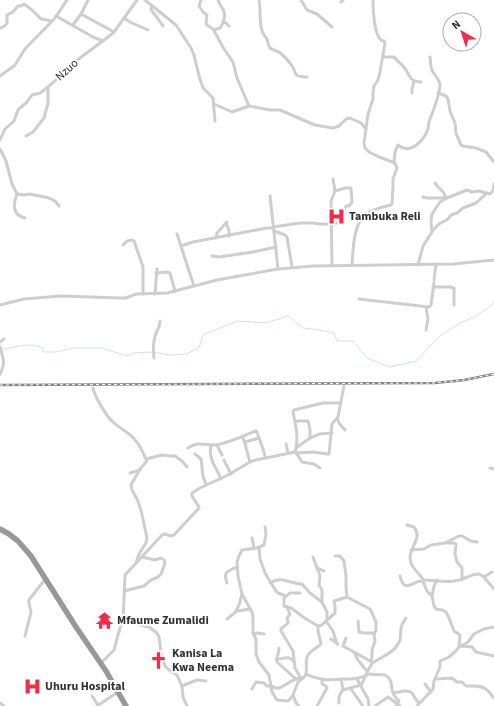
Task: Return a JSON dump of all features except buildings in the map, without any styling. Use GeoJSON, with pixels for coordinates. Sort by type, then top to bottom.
{"type":"FeatureCollection","features":[{"type":"Feature","properties":{"kind":"highway"},"geometry":{"type":"LineString","coordinates":[[0,529],[22,544],[31,556],[76,627],[101,663],[126,706]]}},
{"type":"Feature","properties":{"kind":"street"},"geometry":{"type":"LineString","coordinates":[[0,76],[15,65],[25,49],[52,21],[67,0]]}},
{"type":"Feature","properties":{"kind":"street"},"geometry":{"type":"LineString","coordinates":[[73,25],[81,14],[88,0]]}},
{"type":"Feature","properties":{"kind":"street","name":"Nzuo"},"geometry":{"type":"LineString","coordinates":[[0,140],[5,129],[14,121],[18,110],[32,96],[40,93],[48,87],[80,58],[114,32],[137,0]]}},
{"type":"Feature","properties":{"kind":"street"},"geometry":{"type":"LineString","coordinates":[[146,0],[176,25],[191,48],[201,85],[213,98],[215,121]]}},
{"type":"Feature","properties":{"kind":"street"},"geometry":{"type":"LineString","coordinates":[[201,0],[199,6],[202,12],[207,15],[206,23],[212,27],[233,62],[237,78],[249,106]]}},
{"type":"Feature","properties":{"kind":"street"},"geometry":{"type":"LineString","coordinates":[[214,30],[220,28],[224,18],[224,12],[218,3],[218,0]]}},
{"type":"Feature","properties":{"kind":"street"},"geometry":{"type":"LineString","coordinates":[[259,0],[262,30],[269,46],[280,53],[293,65],[296,75],[307,77]]}},
{"type":"Feature","properties":{"kind":"street"},"geometry":{"type":"LineString","coordinates":[[301,0],[307,10],[317,14],[332,27]]}},
{"type":"Feature","properties":{"kind":"street"},"geometry":{"type":"LineString","coordinates":[[373,0],[373,10],[379,38],[385,43],[380,72],[368,114],[364,143],[366,150],[376,156],[395,163]]}},
{"type":"Feature","properties":{"kind":"street"},"geometry":{"type":"LineString","coordinates":[[0,28],[5,26],[7,23],[7,15],[13,12],[18,6],[24,4],[41,20],[52,21]]}},
{"type":"Feature","properties":{"kind":"street"},"geometry":{"type":"LineString","coordinates":[[152,6],[152,11],[163,26]]}},
{"type":"Feature","properties":{"kind":"street"},"geometry":{"type":"LineString","coordinates":[[81,14],[114,32]]}},
{"type":"Feature","properties":{"kind":"street"},"geometry":{"type":"LineString","coordinates":[[56,16],[103,41]]}},
{"type":"Feature","properties":{"kind":"street"},"geometry":{"type":"LineString","coordinates":[[124,18],[148,30]]}},
{"type":"Feature","properties":{"kind":"street"},"geometry":{"type":"LineString","coordinates":[[223,22],[229,26]]}},
{"type":"Feature","properties":{"kind":"street"},"geometry":{"type":"LineString","coordinates":[[383,57],[395,58],[406,69],[408,76],[414,81],[421,82]]}},
{"type":"Feature","properties":{"kind":"street"},"geometry":{"type":"LineString","coordinates":[[352,265],[354,240],[360,222],[369,212],[392,204],[394,179],[397,168],[394,162],[395,152],[398,145],[410,149],[417,145],[428,130],[440,83],[432,70],[430,57]]}},
{"type":"Feature","properties":{"kind":"street"},"geometry":{"type":"LineString","coordinates":[[412,93],[414,81]]}},
{"type":"Feature","properties":{"kind":"street"},"geometry":{"type":"LineString","coordinates":[[26,136],[33,132],[44,118],[48,103],[48,87]]}},
{"type":"Feature","properties":{"kind":"street"},"geometry":{"type":"LineString","coordinates":[[438,93],[446,96],[448,99],[450,111],[455,123],[456,133],[461,144],[463,146],[476,148],[486,152],[494,162]]}},
{"type":"Feature","properties":{"kind":"street"},"geometry":{"type":"LineString","coordinates":[[214,104],[232,112],[249,106],[270,110],[280,110],[316,125],[329,128],[337,127],[346,119],[350,118],[361,122],[366,129]]}},
{"type":"Feature","properties":{"kind":"street"},"geometry":{"type":"LineString","coordinates":[[0,149],[6,161],[12,184],[17,194],[15,199],[16,211],[18,216],[25,218]]}},
{"type":"Feature","properties":{"kind":"street"},"geometry":{"type":"LineString","coordinates":[[332,265],[331,201],[335,191],[333,179]]}},
{"type":"Feature","properties":{"kind":"street"},"geometry":{"type":"LineString","coordinates":[[435,183],[438,188],[443,191],[446,198]]}},
{"type":"Feature","properties":{"kind":"street"},"geometry":{"type":"LineString","coordinates":[[432,231],[432,214],[440,202],[446,198],[468,190],[472,192],[479,191],[490,194],[493,193],[494,184]]}},
{"type":"Feature","properties":{"kind":"street"},"geometry":{"type":"LineString","coordinates":[[274,229],[300,223],[331,224],[339,222],[341,214],[346,206],[349,206],[352,202],[351,188],[335,191]]}},
{"type":"Feature","properties":{"kind":"street"},"geometry":{"type":"LineString","coordinates":[[418,265],[423,246],[432,231],[439,224],[449,219],[451,215],[477,202],[487,193]]}},
{"type":"Feature","properties":{"kind":"street"},"geometry":{"type":"LineString","coordinates":[[17,194],[33,194],[52,199],[59,206]]}},
{"type":"Feature","properties":{"kind":"street"},"geometry":{"type":"LineString","coordinates":[[270,196],[278,268]]}},
{"type":"Feature","properties":{"kind":"street"},"geometry":{"type":"LineString","coordinates":[[423,197],[446,198]]}},
{"type":"Feature","properties":{"kind":"street"},"geometry":{"type":"LineString","coordinates":[[216,238],[217,233],[226,222],[229,230],[229,236]]}},
{"type":"Feature","properties":{"kind":"street"},"geometry":{"type":"LineString","coordinates":[[181,246],[193,242],[267,228],[274,229],[287,237],[292,267]]}},
{"type":"Feature","properties":{"kind":"street"},"geometry":{"type":"LineString","coordinates":[[177,234],[194,286]]}},
{"type":"Feature","properties":{"kind":"street"},"geometry":{"type":"LineString","coordinates":[[123,245],[128,241],[134,240],[143,272],[143,294]]}},
{"type":"Feature","properties":{"kind":"street"},"geometry":{"type":"LineString","coordinates":[[212,256],[219,257],[276,247]]}},
{"type":"Feature","properties":{"kind":"street"},"geometry":{"type":"LineString","coordinates":[[0,304],[24,299],[61,296],[126,298],[136,294],[167,293],[217,280],[278,268],[332,265],[418,265],[468,263],[494,260]]}},
{"type":"Feature","properties":{"kind":"street"},"geometry":{"type":"LineString","coordinates":[[359,299],[429,307],[431,305],[436,264]]}},
{"type":"Feature","properties":{"kind":"street"},"geometry":{"type":"LineString","coordinates":[[155,294],[156,271],[170,273],[175,291]]}},
{"type":"Feature","properties":{"kind":"street"},"geometry":{"type":"LineString","coordinates":[[433,287],[454,288],[454,305]]}},
{"type":"Feature","properties":{"kind":"street"},"geometry":{"type":"LineString","coordinates":[[426,307],[428,319],[426,330]]}},
{"type":"Feature","properties":{"kind":"street"},"geometry":{"type":"LineString","coordinates":[[154,358],[153,352],[155,338],[160,322]]}},
{"type":"Feature","properties":{"kind":"street"},"geometry":{"type":"LineString","coordinates":[[0,342],[4,339]]}},
{"type":"Feature","properties":{"kind":"street"},"geometry":{"type":"LineString","coordinates":[[0,347],[4,362],[4,367],[0,374]]}},
{"type":"Feature","properties":{"kind":"street"},"geometry":{"type":"LineString","coordinates":[[101,663],[114,650],[123,621],[125,575],[163,534],[170,536],[174,534],[199,508],[191,494],[196,490],[231,474],[250,462],[288,453],[314,452],[328,454],[330,452],[332,424],[337,418],[344,386]]}},
{"type":"Feature","properties":{"kind":"street"},"geometry":{"type":"LineString","coordinates":[[93,388],[94,393],[107,416],[136,441],[146,459],[146,462],[132,483],[131,488],[140,510],[147,540],[136,563]]}},
{"type":"Feature","properties":{"kind":"street"},"geometry":{"type":"LineString","coordinates":[[295,453],[297,435],[293,412],[294,410],[324,403],[340,402]]}},
{"type":"Feature","properties":{"kind":"street"},"geometry":{"type":"LineString","coordinates":[[337,418],[345,430]]}},
{"type":"Feature","properties":{"kind":"street"},"geometry":{"type":"LineString","coordinates":[[295,421],[308,421],[310,438]]}},
{"type":"Feature","properties":{"kind":"street"},"geometry":{"type":"LineString","coordinates":[[188,448],[199,443],[205,445],[217,445],[256,431],[265,458]]}},
{"type":"Feature","properties":{"kind":"street"},"geometry":{"type":"LineString","coordinates":[[296,448],[310,438],[319,434],[332,433]]}},
{"type":"Feature","properties":{"kind":"street"},"geometry":{"type":"LineString","coordinates":[[242,436],[250,462]]}},
{"type":"Feature","properties":{"kind":"street"},"geometry":{"type":"LineString","coordinates":[[244,442],[259,438]]}},
{"type":"Feature","properties":{"kind":"street"},"geometry":{"type":"LineString","coordinates":[[286,444],[288,453]]}},
{"type":"Feature","properties":{"kind":"street"},"geometry":{"type":"LineString","coordinates":[[211,445],[211,459],[221,479]]}},
{"type":"Feature","properties":{"kind":"street"},"geometry":{"type":"LineString","coordinates":[[217,445],[222,455]]}},
{"type":"Feature","properties":{"kind":"street"},"geometry":{"type":"LineString","coordinates":[[295,453],[302,462],[314,464],[320,468]]}},
{"type":"Feature","properties":{"kind":"street"},"geometry":{"type":"LineString","coordinates":[[195,454],[201,458],[206,486]]}},
{"type":"Feature","properties":{"kind":"street"},"geometry":{"type":"LineString","coordinates":[[146,459],[162,455],[175,456],[187,467]]}},
{"type":"Feature","properties":{"kind":"street"},"geometry":{"type":"LineString","coordinates":[[224,460],[231,474]]}},
{"type":"Feature","properties":{"kind":"street"},"geometry":{"type":"LineString","coordinates":[[130,473],[140,470]]}},
{"type":"Feature","properties":{"kind":"street"},"geometry":{"type":"LineString","coordinates":[[407,525],[414,526],[417,531],[418,535],[411,550],[410,558],[411,563],[424,580],[448,582],[462,580],[470,575],[480,574],[494,589]]}},
{"type":"Feature","properties":{"kind":"street"},"geometry":{"type":"LineString","coordinates":[[265,527],[266,534],[264,544],[257,548],[242,550],[238,558],[237,575],[242,594],[254,619],[253,634],[256,639],[256,655],[260,664],[269,675],[272,692],[278,700],[288,700],[291,698],[300,678]]}},
{"type":"Feature","properties":{"kind":"street"},"geometry":{"type":"LineString","coordinates":[[445,543],[459,536],[462,536],[472,542],[477,542]]}},
{"type":"Feature","properties":{"kind":"street"},"geometry":{"type":"LineString","coordinates":[[252,538],[270,583],[276,591],[284,595],[284,606],[290,614],[287,618],[288,623],[281,629],[281,631],[293,651],[295,668],[300,678]]}},
{"type":"Feature","properties":{"kind":"street"},"geometry":{"type":"LineString","coordinates":[[411,550],[424,549],[431,545],[445,543],[456,544],[455,557],[457,562],[462,567],[462,580]]}},
{"type":"Feature","properties":{"kind":"street"},"geometry":{"type":"LineString","coordinates":[[335,556],[340,556],[344,561],[347,597]]}},
{"type":"Feature","properties":{"kind":"street"},"geometry":{"type":"LineString","coordinates":[[124,591],[144,586],[161,574],[164,560],[161,558],[155,560],[142,557]]}},
{"type":"Feature","properties":{"kind":"street"},"geometry":{"type":"LineString","coordinates":[[313,557],[320,577],[319,585],[322,590],[322,602]]}},
{"type":"Feature","properties":{"kind":"street"},"geometry":{"type":"LineString","coordinates":[[227,583],[225,577],[226,574],[229,570],[237,566]]}},
{"type":"Feature","properties":{"kind":"street"},"geometry":{"type":"LineString","coordinates":[[317,568],[324,571]]}},
{"type":"Feature","properties":{"kind":"street"},"geometry":{"type":"LineString","coordinates":[[484,577],[492,572]]}},
{"type":"Feature","properties":{"kind":"street"},"geometry":{"type":"LineString","coordinates":[[400,576],[404,585],[410,585],[419,581],[422,582],[432,596]]}},
{"type":"Feature","properties":{"kind":"street"},"geometry":{"type":"LineString","coordinates":[[25,636],[31,612],[28,602],[46,579]]}},
{"type":"Feature","properties":{"kind":"street"},"geometry":{"type":"LineString","coordinates":[[270,583],[284,580],[296,584],[302,584],[310,593],[322,602],[327,612],[327,620],[338,644]]}},
{"type":"Feature","properties":{"kind":"street"},"geometry":{"type":"LineString","coordinates":[[437,580],[432,596],[435,608],[448,614],[454,631],[460,635],[460,646]]}},
{"type":"Feature","properties":{"kind":"street"},"geometry":{"type":"LineString","coordinates":[[284,598],[290,593],[300,593]]}},
{"type":"Feature","properties":{"kind":"street"},"geometry":{"type":"LineString","coordinates":[[226,619],[236,611],[242,594]]}},
{"type":"Feature","properties":{"kind":"street"},"geometry":{"type":"LineString","coordinates":[[318,626],[322,625],[335,613],[334,601],[347,597],[370,609],[376,622],[372,662],[362,685],[343,690]]}},
{"type":"Feature","properties":{"kind":"street"},"geometry":{"type":"LineString","coordinates":[[287,608],[290,608],[318,626]]}},
{"type":"Feature","properties":{"kind":"street"},"geometry":{"type":"LineString","coordinates":[[236,611],[250,609]]}},
{"type":"Feature","properties":{"kind":"street"},"geometry":{"type":"LineString","coordinates":[[372,662],[392,652],[401,638],[401,628],[406,618]]}},
{"type":"Feature","properties":{"kind":"street"},"geometry":{"type":"LineString","coordinates":[[123,621],[149,627],[157,632],[159,637],[160,653],[165,666],[177,675],[182,686],[183,697],[187,706]]}},
{"type":"Feature","properties":{"kind":"street"},"geometry":{"type":"LineString","coordinates":[[358,621],[359,632],[374,633]]}},
{"type":"Feature","properties":{"kind":"street"},"geometry":{"type":"LineString","coordinates":[[252,689],[256,682],[279,688],[305,676],[308,656],[321,644],[318,626]]}},
{"type":"Feature","properties":{"kind":"street"},"geometry":{"type":"LineString","coordinates":[[404,687],[407,691],[410,691],[418,705],[433,689],[440,668],[440,661],[446,659],[460,646],[468,642],[474,634],[484,629],[494,627]]}},
{"type":"Feature","properties":{"kind":"street"},"geometry":{"type":"LineString","coordinates":[[253,634],[264,634]]}},
{"type":"Feature","properties":{"kind":"street"},"geometry":{"type":"LineString","coordinates":[[344,647],[343,645],[346,638]]}},
{"type":"Feature","properties":{"kind":"street"},"geometry":{"type":"LineString","coordinates":[[331,639],[372,662]]}},
{"type":"Feature","properties":{"kind":"street"},"geometry":{"type":"LineString","coordinates":[[460,646],[472,647],[476,652],[494,656]]}},
{"type":"Feature","properties":{"kind":"street"},"geometry":{"type":"LineString","coordinates":[[279,648],[276,662],[293,675],[300,678]]}},
{"type":"Feature","properties":{"kind":"street"},"geometry":{"type":"LineString","coordinates":[[355,652],[357,659],[367,673]]}},
{"type":"Feature","properties":{"kind":"street"},"geometry":{"type":"LineString","coordinates":[[276,659],[289,657],[295,664]]}},
{"type":"Feature","properties":{"kind":"street"},"geometry":{"type":"LineString","coordinates":[[306,674],[313,677],[332,680],[357,679],[367,673],[387,676],[392,683],[393,693],[399,701],[398,705]]}},
{"type":"Feature","properties":{"kind":"street"},"geometry":{"type":"LineString","coordinates":[[436,678],[452,678],[457,682],[462,682],[466,686],[474,685],[483,687],[494,698]]}},
{"type":"Feature","properties":{"kind":"street"},"geometry":{"type":"LineString","coordinates":[[318,706],[327,688],[322,684],[322,679]]}},
{"type":"Feature","properties":{"kind":"street"},"geometry":{"type":"LineString","coordinates":[[338,703],[339,697],[343,690],[342,679]]}},
{"type":"Feature","properties":{"kind":"street"},"geometry":{"type":"LineString","coordinates":[[357,679],[362,685],[368,699],[369,706]]}},
{"type":"Feature","properties":{"kind":"street"},"geometry":{"type":"LineString","coordinates":[[182,686],[197,680],[206,681]]}},
{"type":"Feature","properties":{"kind":"street"},"geometry":{"type":"LineString","coordinates":[[426,684],[431,692]]}},
{"type":"Feature","properties":{"kind":"street"},"geometry":{"type":"LineString","coordinates":[[351,689],[364,706]]}},
{"type":"Feature","properties":{"kind":"street"},"geometry":{"type":"LineString","coordinates":[[393,693],[407,691]]}},
{"type":"Feature","properties":{"kind":"street"},"geometry":{"type":"LineString","coordinates":[[92,696],[98,706],[118,692]]}},
{"type":"Feature","properties":{"kind":"street"},"geometry":{"type":"LineString","coordinates":[[293,694],[295,702],[299,706]]}},
{"type":"Feature","properties":{"kind":"street"},"geometry":{"type":"LineString","coordinates":[[376,706],[388,697],[398,705]]}},
{"type":"Feature","properties":{"kind":"street"},"geometry":{"type":"LineString","coordinates":[[0,703],[4,706]]}},
{"type":"Feature","properties":{"kind":"waterway"},"geometry":{"type":"LineString","coordinates":[[3,349],[33,345],[43,348],[43,352],[57,352],[73,348],[102,348],[127,356],[133,353],[153,352],[169,355],[186,354],[199,348],[203,335],[237,321],[266,323],[288,316],[303,328],[334,333],[337,341],[353,341],[367,358],[390,367],[416,361],[440,336],[460,323],[477,316],[494,303]]}},
{"type":"Feature","properties":{"kind":"railway"},"geometry":{"type":"LineString","coordinates":[[0,385],[435,383],[464,380],[494,374]]}},
{"type":"Feature","properties":{"kind":"place","name":"Tambuka Reli"},"geometry":{"type":"Point","coordinates":[336,216]}},
{"type":"Feature","properties":{"kind":"place","name":"Mfaume Zumalidi"},"geometry":{"type":"Point","coordinates":[104,620]}},
{"type":"Feature","properties":{"kind":"place","name":"Kanisa La Kwa Neema"},"geometry":{"type":"Point","coordinates":[159,660]}},
{"type":"Feature","properties":{"kind":"place","name":"Uhuru Hospital"},"geometry":{"type":"Point","coordinates":[32,686]}}]}
